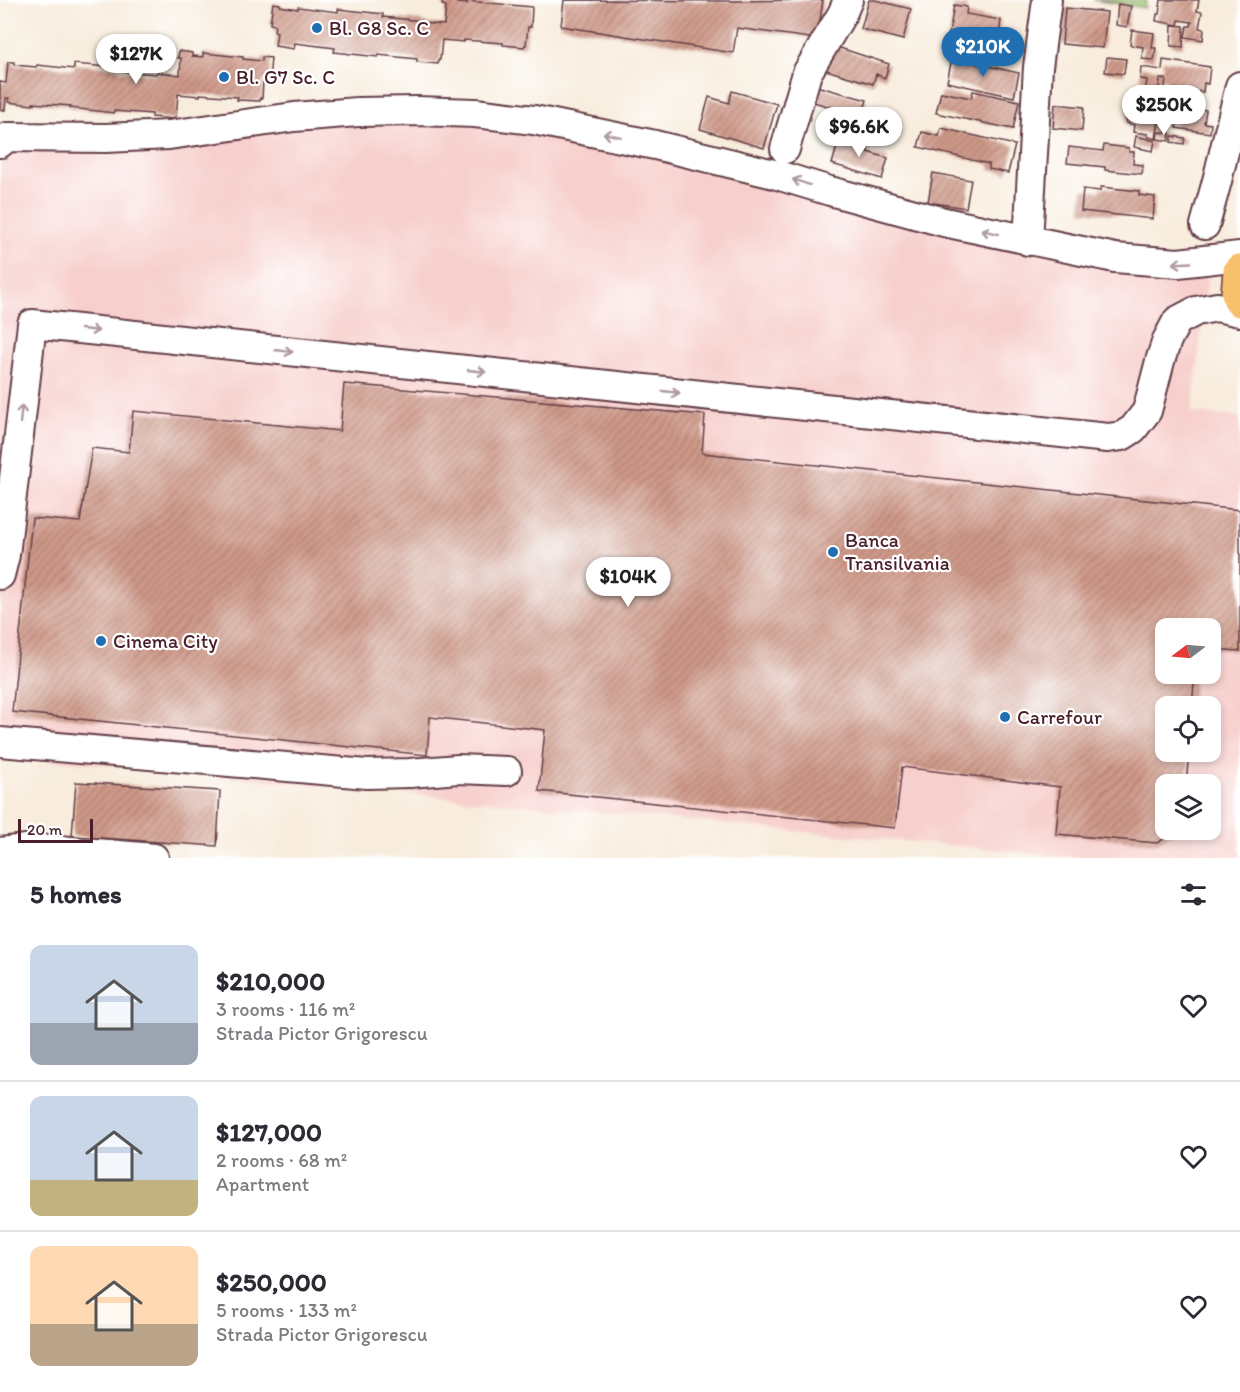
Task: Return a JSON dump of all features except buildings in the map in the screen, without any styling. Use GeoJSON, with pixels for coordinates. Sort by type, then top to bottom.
{"type":"FeatureCollection","features":[{"type":"Feature","properties":{"kind":"main road"},"geometry":{"type":"LineString","coordinates":[[1240,271],[1238,293],[1240,300]]}},
{"type":"Feature","properties":{"kind":"street"},"geometry":{"type":"LineString","coordinates":[[785,149],[807,74],[848,0]]}},
{"type":"Feature","properties":{"kind":"street"},"geometry":{"type":"LineString","coordinates":[[1028,241],[1038,67],[1047,0]]}},
{"type":"Feature","properties":{"kind":"street"},"geometry":{"type":"LineString","coordinates":[[1205,225],[1240,86]]}},
{"type":"Feature","properties":{"kind":"street"},"geometry":{"type":"LineString","coordinates":[[0,143],[7,137],[106,138],[169,135],[294,117],[347,113],[417,111],[474,113],[534,120],[714,158],[944,222],[1115,258],[1178,264],[1240,256]]}},
{"type":"Feature","properties":{"kind":"street"},"geometry":{"type":"LineString","coordinates":[[0,575],[5,555],[4,527],[32,324],[1108,438],[1122,436],[1133,429],[1147,411],[1167,340],[1177,321],[1196,311],[1217,308],[1240,312]]}},
{"type":"Feature","properties":{"kind":"street"},"geometry":{"type":"LineString","coordinates":[[0,742],[367,774],[458,769],[507,771]]}},
{"type":"Feature","properties":{"kind":"street"},"geometry":{"type":"LineString","coordinates":[[0,852],[35,848],[154,858]]}},
{"type":"Feature","properties":{"kind":"shaded area"},"geometry":{"type":"Polygon","coordinates":[[[382,108],[683,148],[1208,277],[1192,413],[1240,417],[1240,858],[1081,858],[0,755],[0,134],[382,108]]]}},
{"type":"Feature","properties":{"kind":"green space"},"geometry":{"type":"Polygon","coordinates":[[[1093,0],[1146,0],[1145,8],[1093,0]]]}},
{"type":"Feature","properties":{"kind":"place","name":"Bl. G8 Sc. C"},"geometry":{"type":"Point","coordinates":[317,28]}},
{"type":"Feature","properties":{"kind":"place","name":"Bl. G7 Sc. C"},"geometry":{"type":"Point","coordinates":[224,77]}},
{"type":"Feature","properties":{"kind":"place","name":"Banca Transilvania"},"geometry":{"type":"Point","coordinates":[833,552]}},
{"type":"Feature","properties":{"kind":"place","name":"Cinema City"},"geometry":{"type":"Point","coordinates":[101,641]}},
{"type":"Feature","properties":{"kind":"place","name":"Carrefour"},"geometry":{"type":"Point","coordinates":[1005,717]}}]}
